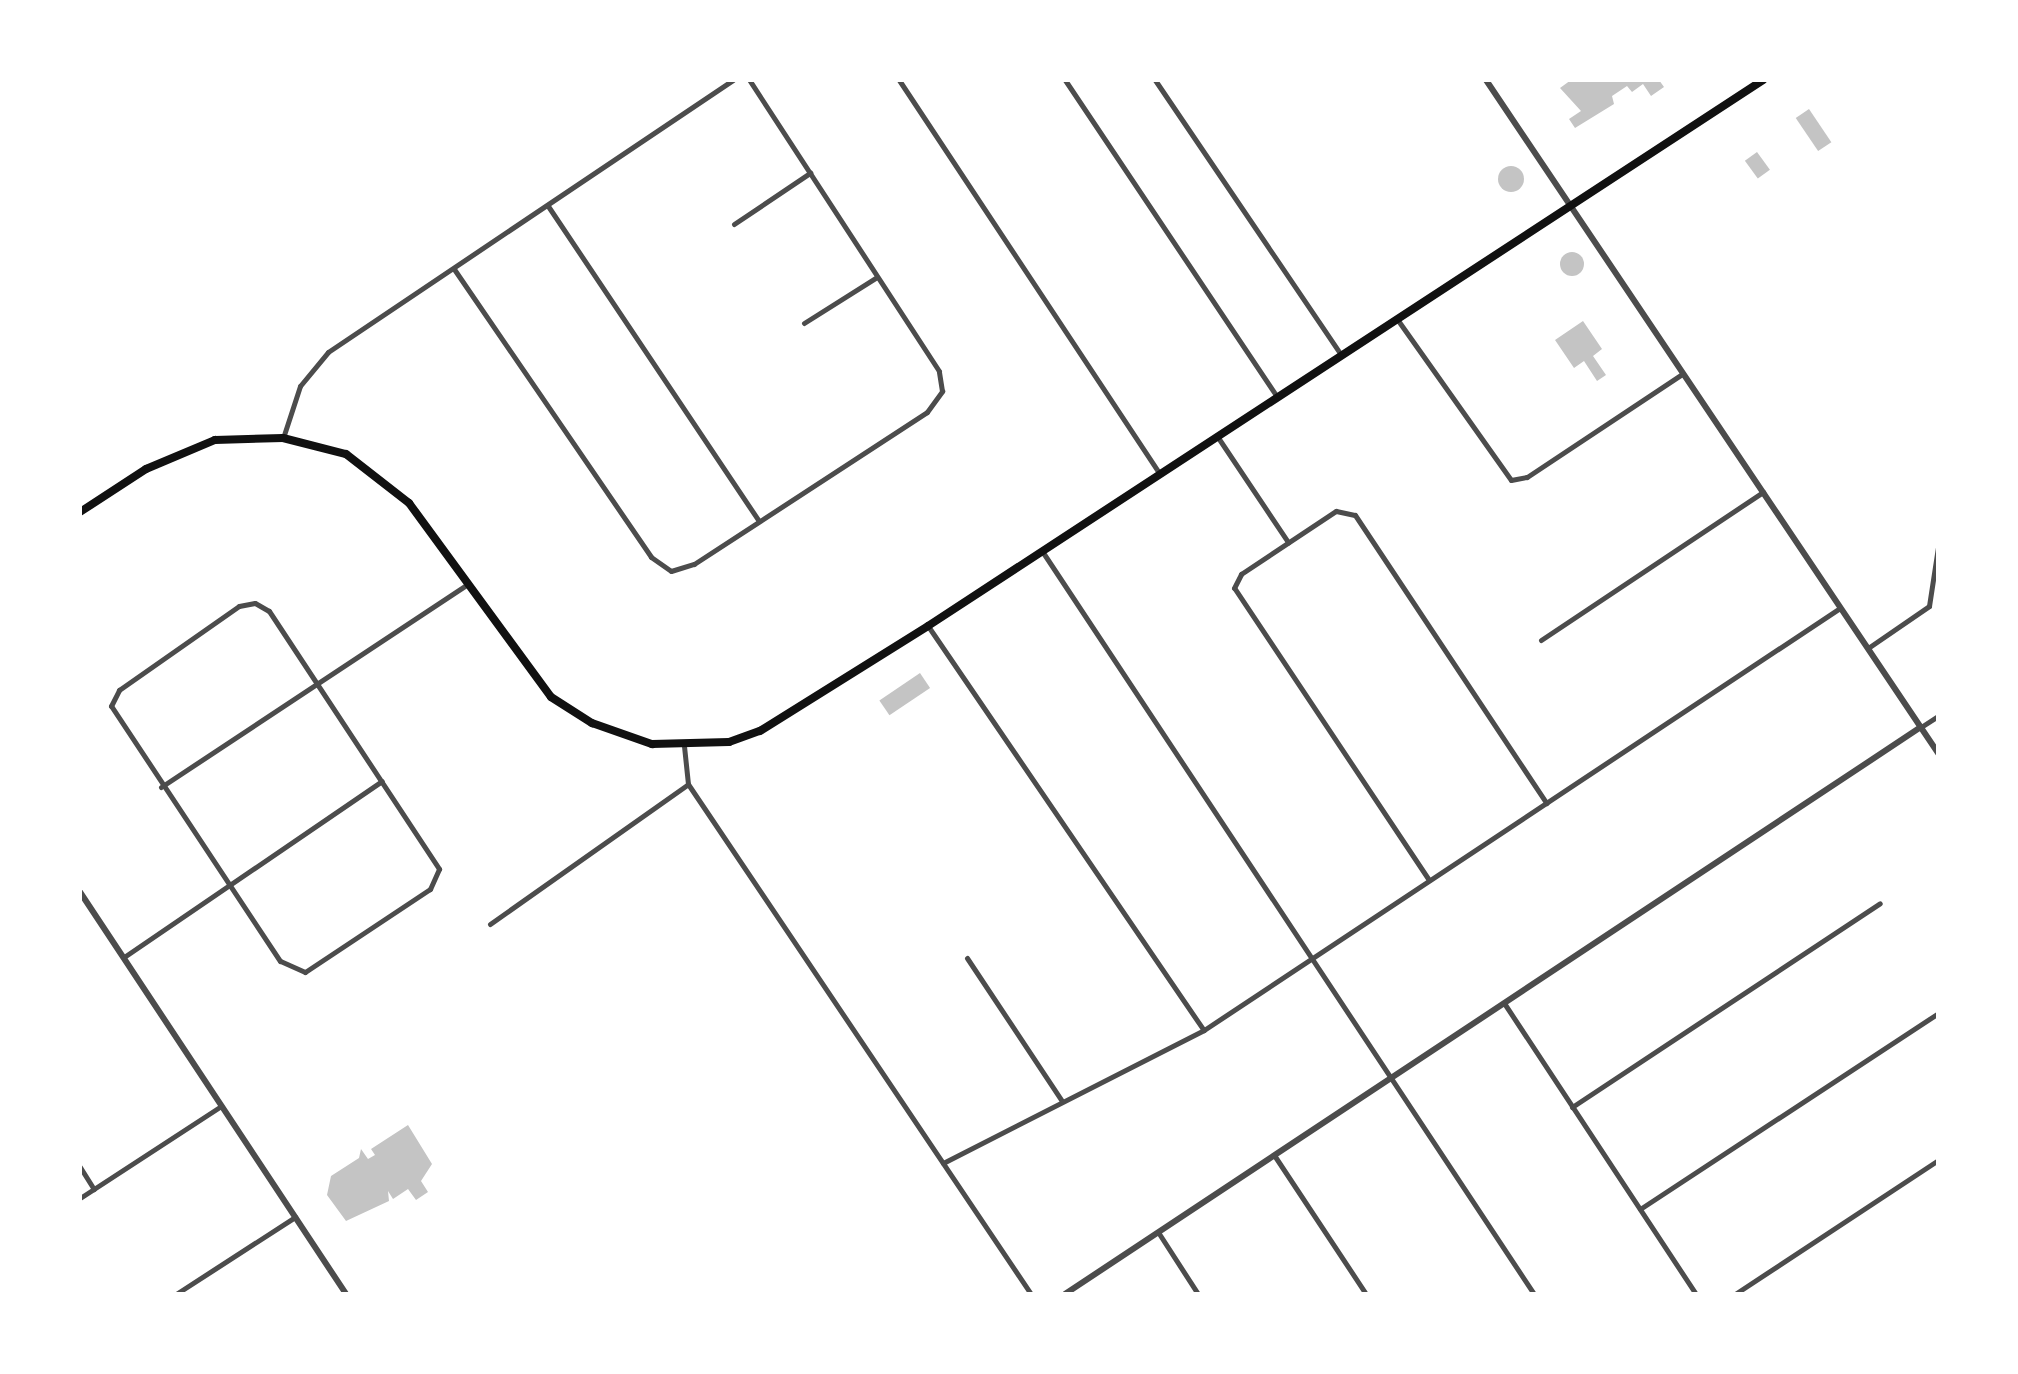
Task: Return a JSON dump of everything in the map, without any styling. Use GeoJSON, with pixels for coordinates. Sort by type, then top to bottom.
{"type":"FeatureCollection","features":[{"type":"Feature","properties":{"kind":"main road"},"geometry":{"type":"LineString","coordinates":[[80,512],[178,452],[215,440],[283,438],[346,454],[380,476],[409,503],[465,586],[551,697],[621,735],[684,746],[729,742],[760,730],[928,626],[1763,80]]}},
{"type":"Feature","properties":{"kind":"street"},"geometry":{"type":"LineString","coordinates":[[283,438],[300,386],[328,352],[734,80]]}},
{"type":"Feature","properties":{"kind":"street"},"geometry":{"type":"LineString","coordinates":[[454,270],[651,556],[671,572],[694,564],[927,412],[942,392],[939,372],[750,80]]}},
{"type":"Feature","properties":{"kind":"street"},"geometry":{"type":"LineString","coordinates":[[899,80],[1160,474]]}},
{"type":"Feature","properties":{"kind":"street"},"geometry":{"type":"LineString","coordinates":[[1065,80],[1277,398]]}},
{"type":"Feature","properties":{"kind":"street"},"geometry":{"type":"LineString","coordinates":[[1155,80],[1342,355]]}},
{"type":"Feature","properties":{"kind":"street"},"geometry":{"type":"LineString","coordinates":[[1486,80],[1938,753]]}},
{"type":"Feature","properties":{"kind":"street"},"geometry":{"type":"LineString","coordinates":[[734,224],[810,174]]}},
{"type":"Feature","properties":{"kind":"street"},"geometry":{"type":"LineString","coordinates":[[548,206],[759,521]]}},
{"type":"Feature","properties":{"kind":"street"},"geometry":{"type":"LineString","coordinates":[[804,323],[878,277]]}},
{"type":"Feature","properties":{"kind":"street"},"geometry":{"type":"LineString","coordinates":[[1397,319],[1511,480],[1528,478],[1684,373]]}},
{"type":"Feature","properties":{"kind":"street"},"geometry":{"type":"LineString","coordinates":[[1218,436],[1288,543]]}},
{"type":"Feature","properties":{"kind":"street"},"geometry":{"type":"LineString","coordinates":[[1541,640],[1764,492]]}},
{"type":"Feature","properties":{"kind":"street"},"geometry":{"type":"LineString","coordinates":[[1429,880],[1233,583],[1288,543],[1346,509],[1546,804]]}},
{"type":"Feature","properties":{"kind":"street"},"geometry":{"type":"LineString","coordinates":[[1868,648],[1929,606],[1938,547]]}},
{"type":"Feature","properties":{"kind":"street"},"geometry":{"type":"LineString","coordinates":[[1042,551],[1534,1294]]}},
{"type":"Feature","properties":{"kind":"street"},"geometry":{"type":"LineString","coordinates":[[161,786],[465,586]]}},
{"type":"Feature","properties":{"kind":"street"},"geometry":{"type":"LineString","coordinates":[[256,603],[269,611],[316,682],[440,876],[314,967],[295,972],[230,886],[111,706],[119,690],[239,606],[256,603]]}},
{"type":"Feature","properties":{"kind":"street"},"geometry":{"type":"LineString","coordinates":[[943,1163],[1204,1030],[1841,607]]}},
{"type":"Feature","properties":{"kind":"street"},"geometry":{"type":"LineString","coordinates":[[928,626],[1204,1030]]}},
{"type":"Feature","properties":{"kind":"street"},"geometry":{"type":"LineString","coordinates":[[1065,1294],[1938,716]]}},
{"type":"Feature","properties":{"kind":"street"},"geometry":{"type":"LineString","coordinates":[[684,746],[688,784],[1031,1294]]}},
{"type":"Feature","properties":{"kind":"street"},"geometry":{"type":"LineString","coordinates":[[124,957],[382,781]]}},
{"type":"Feature","properties":{"kind":"street"},"geometry":{"type":"LineString","coordinates":[[490,924],[688,784]]}},
{"type":"Feature","properties":{"kind":"street"},"geometry":{"type":"LineString","coordinates":[[80,892],[346,1294]]}},
{"type":"Feature","properties":{"kind":"street"},"geometry":{"type":"LineString","coordinates":[[1572,1106],[1880,903]]}},
{"type":"Feature","properties":{"kind":"street"},"geometry":{"type":"LineString","coordinates":[[968,958],[1062,1101]]}},
{"type":"Feature","properties":{"kind":"street"},"geometry":{"type":"LineString","coordinates":[[1504,1003],[1696,1294]]}},
{"type":"Feature","properties":{"kind":"street"},"geometry":{"type":"LineString","coordinates":[[1640,1210],[1938,1013]]}},
{"type":"Feature","properties":{"kind":"street"},"geometry":{"type":"LineString","coordinates":[[80,1198],[221,1106]]}},
{"type":"Feature","properties":{"kind":"street"},"geometry":{"type":"LineString","coordinates":[[1274,1155],[1366,1294]]}},
{"type":"Feature","properties":{"kind":"street"},"geometry":{"type":"LineString","coordinates":[[1735,1294],[1938,1160]]}},
{"type":"Feature","properties":{"kind":"street"},"geometry":{"type":"LineString","coordinates":[[80,1167],[94,1188]]}},
{"type":"Feature","properties":{"kind":"street"},"geometry":{"type":"LineString","coordinates":[[176,1294],[295,1217]]}},
{"type":"Feature","properties":{"kind":"street"},"geometry":{"type":"LineString","coordinates":[[1158,1232],[1198,1294]]}},
{"type":"Feature","properties":{"kind":"building"},"geometry":{"type":"Polygon","coordinates":[[[1571,80],[1659,80],[1664,87],[1651,96],[1643,84],[1632,92],[1627,86],[1612,96],[1614,104],[1575,128],[1569,119],[1581,111],[1560,88],[1571,80]]]}},
{"type":"Feature","properties":{"kind":"building"},"geometry":{"type":"Polygon","coordinates":[[[1809,109],[1831,142],[1818,151],[1796,118],[1809,109]]]}},
{"type":"Feature","properties":{"kind":"building"},"geometry":{"type":"Polygon","coordinates":[[[1757,152],[1770,170],[1758,179],[1745,161],[1757,152]]]}},
{"type":"Feature","properties":{"kind":"building"},"geometry":{"type":"Polygon","coordinates":[[[1511,166],[1520,170],[1524,179],[1520,188],[1511,192],[1502,188],[1498,179],[1502,170],[1511,166]]]}},
{"type":"Feature","properties":{"kind":"building"},"geometry":{"type":"Polygon","coordinates":[[[1572,252],[1581,255],[1581,273],[1572,276],[1563,273],[1560,264],[1563,255],[1572,252]]]}},
{"type":"Feature","properties":{"kind":"building"},"geometry":{"type":"Polygon","coordinates":[[[1583,321],[1602,349],[1593,356],[1606,375],[1597,381],[1584,361],[1574,368],[1555,340],[1583,321]]]}},
{"type":"Feature","properties":{"kind":"building"},"geometry":{"type":"Polygon","coordinates":[[[920,673],[930,688],[889,715],[879,700],[920,673]]]}},
{"type":"Feature","properties":{"kind":"building"},"geometry":{"type":"Polygon","coordinates":[[[408,1125],[432,1164],[421,1181],[428,1192],[416,1200],[408,1189],[393,1199],[388,1191],[389,1201],[346,1221],[327,1195],[331,1176],[359,1158],[361,1149],[368,1159],[375,1155],[371,1149],[408,1125]]]}}]}
